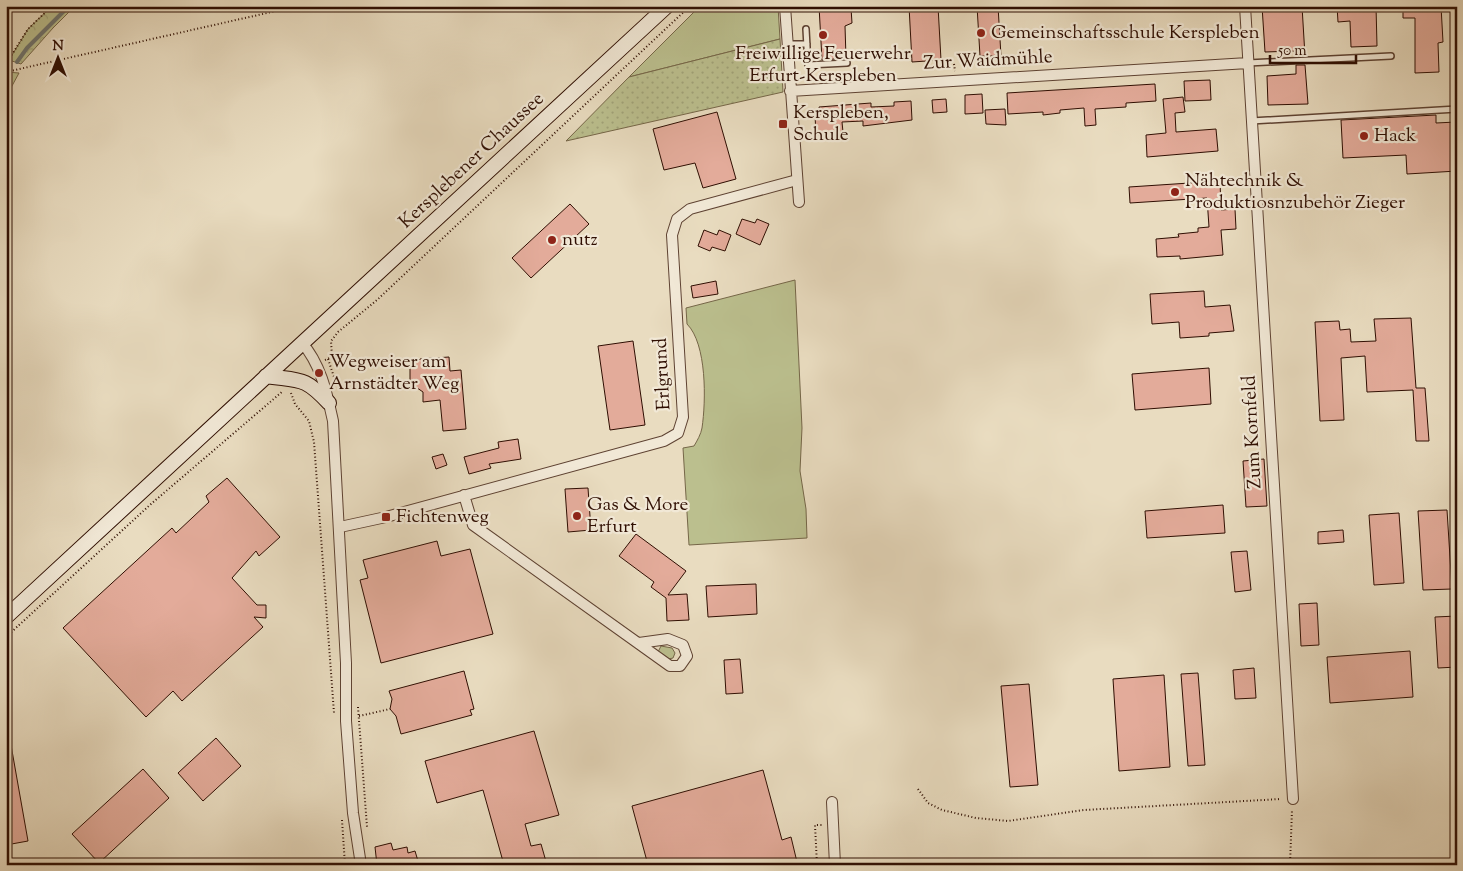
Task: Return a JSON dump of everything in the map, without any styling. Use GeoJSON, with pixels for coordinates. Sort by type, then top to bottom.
{"type":"FeatureCollection","features":[{"type":"Feature","properties":{"kind":"main road","name":"Kersplebener Chaussee"},"geometry":{"type":"LineString","coordinates":[[6,617],[667,6]]}},
{"type":"Feature","properties":{"kind":"main road"},"geometry":{"type":"LineString","coordinates":[[266,376],[293,378],[304,382],[317,390],[329,403]]}},
{"type":"Feature","properties":{"kind":"street"},"geometry":{"type":"LineString","coordinates":[[785,6],[798,202]]}},
{"type":"Feature","properties":{"kind":"street","name":"Zum Kornfeld"},"geometry":{"type":"LineString","coordinates":[[1245,6],[1293,799]]}},
{"type":"Feature","properties":{"kind":"street","name":"Zur Waidmühle"},"geometry":{"type":"LineString","coordinates":[[790,91],[1248,63]]}},
{"type":"Feature","properties":{"kind":"street","name":"Erlgrund"},"geometry":{"type":"LineString","coordinates":[[340,527],[664,441],[678,433],[683,417],[672,235],[677,219],[690,209],[797,180]]}},
{"type":"Feature","properties":{"kind":"street"},"geometry":{"type":"LineString","coordinates":[[302,342],[315,363],[326,387],[333,421],[340,527],[338,545],[346,663],[347,736],[353,813],[361,865]]}},
{"type":"Feature","properties":{"kind":"street"},"geometry":{"type":"LineString","coordinates":[[464,495],[473,525],[639,643]]}},
{"type":"Feature","properties":{"kind":"street"},"geometry":{"type":"LineString","coordinates":[[832,802],[835,865]]}},
{"type":"Feature","properties":{"kind":"lane"},"geometry":{"type":"LineString","coordinates":[[806,29],[808,65],[847,63]]}},
{"type":"Feature","properties":{"kind":"lane"},"geometry":{"type":"LineString","coordinates":[[788,44],[807,44]]}},
{"type":"Feature","properties":{"kind":"lane"},"geometry":{"type":"LineString","coordinates":[[1248,63],[1391,56]]}},
{"type":"Feature","properties":{"kind":"lane"},"geometry":{"type":"LineString","coordinates":[[1251,121],[1457,109]]}},
{"type":"Feature","properties":{"kind":"path"},"geometry":{"type":"LineString","coordinates":[[6,64],[28,29],[52,6]]}},
{"type":"Feature","properties":{"kind":"path"},"geometry":{"type":"LineString","coordinates":[[6,72],[18,71],[69,56],[298,6]]}},
{"type":"Feature","properties":{"kind":"path"},"geometry":{"type":"LineString","coordinates":[[315,363],[332,357],[331,341],[338,332],[384,293],[690,6]]}},
{"type":"Feature","properties":{"kind":"path"},"geometry":{"type":"LineString","coordinates":[[6,637],[151,504],[290,385],[295,404],[309,421],[314,442],[334,718]]}},
{"type":"Feature","properties":{"kind":"path"},"geometry":{"type":"LineString","coordinates":[[359,716],[390,709]]}},
{"type":"Feature","properties":{"kind":"path"},"geometry":{"type":"LineString","coordinates":[[918,789],[928,803],[942,810],[976,818],[1008,821],[1084,810],[1293,799],[1290,865]]}},
{"type":"Feature","properties":{"kind":"path"},"geometry":{"type":"LineString","coordinates":[[342,813],[345,865]]}},
{"type":"Feature","properties":{"kind":"path"},"geometry":{"type":"LineString","coordinates":[[817,865],[814,825],[833,824]]}},
{"type":"Feature","properties":{"kind":"green space"},"geometry":{"type":"Polygon","coordinates":[[[52,6],[75,6],[21,64],[9,60],[28,29],[52,6]]]}},
{"type":"Feature","properties":{"kind":"green space"},"geometry":{"type":"Polygon","coordinates":[[[700,6],[778,6],[780,39],[629,77],[700,6]]]}},
{"type":"Feature","properties":{"kind":"green space"},"geometry":{"type":"Polygon","coordinates":[[[780,39],[783,92],[566,141],[629,77],[780,39]]]}},
{"type":"Feature","properties":{"kind":"green space"},"geometry":{"type":"Polygon","coordinates":[[[6,72],[19,73],[6,97],[6,72]]]}},
{"type":"Feature","properties":{"kind":"green space"},"geometry":{"type":"Polygon","coordinates":[[[795,280],[802,428],[800,471],[806,509],[807,538],[689,545],[683,448],[694,446],[701,433],[704,373],[694,333],[687,324],[686,308],[795,280]]]}},
{"type":"Feature","properties":{"kind":"green space"},"geometry":{"type":"Polygon","coordinates":[[[661,646],[672,648],[675,653],[673,658],[669,659],[658,652],[661,646]]]}},
{"type":"Feature","properties":{"kind":"building"},"geometry":{"type":"Polygon","coordinates":[[[819,6],[851,8],[852,23],[845,26],[846,58],[822,60],[819,6]]]}},
{"type":"Feature","properties":{"kind":"building"},"geometry":{"type":"Polygon","coordinates":[[[909,6],[938,6],[941,60],[912,62],[909,6]]]}},
{"type":"Feature","properties":{"kind":"building"},"geometry":{"type":"Polygon","coordinates":[[[977,6],[998,6],[1001,56],[980,56],[977,6]]]}},
{"type":"Feature","properties":{"kind":"building"},"geometry":{"type":"Polygon","coordinates":[[[1262,6],[1302,6],[1305,56],[1295,56],[1295,51],[1265,52],[1262,6]]]}},
{"type":"Feature","properties":{"kind":"building"},"geometry":{"type":"Polygon","coordinates":[[[1337,6],[1376,6],[1377,46],[1351,47],[1350,21],[1338,22],[1337,6]]]}},
{"type":"Feature","properties":{"kind":"building"},"geometry":{"type":"Polygon","coordinates":[[[1403,6],[1441,6],[1443,42],[1438,43],[1439,72],[1415,73],[1415,18],[1403,18],[1403,6]]]}},
{"type":"Feature","properties":{"kind":"building"},"geometry":{"type":"Polygon","coordinates":[[[1296,65],[1305,65],[1308,104],[1268,105],[1267,76],[1296,74],[1296,65]]]}},
{"type":"Feature","properties":{"kind":"building"},"geometry":{"type":"Polygon","coordinates":[[[1210,80],[1211,100],[1185,101],[1184,81],[1210,80]]]}},
{"type":"Feature","properties":{"kind":"building"},"geometry":{"type":"Polygon","coordinates":[[[1155,84],[1156,101],[1126,103],[1126,107],[1095,109],[1096,125],[1085,126],[1084,108],[1060,110],[1060,113],[1043,115],[1043,112],[1008,114],[1007,93],[1155,84]]]}},
{"type":"Feature","properties":{"kind":"building"},"geometry":{"type":"Polygon","coordinates":[[[982,94],[983,113],[965,114],[965,95],[982,94]]]}},
{"type":"Feature","properties":{"kind":"building"},"geometry":{"type":"Polygon","coordinates":[[[1183,97],[1185,112],[1175,113],[1176,132],[1216,129],[1218,151],[1147,157],[1146,135],[1166,133],[1163,99],[1183,97]]]}},
{"type":"Feature","properties":{"kind":"building"},"geometry":{"type":"Polygon","coordinates":[[[946,99],[947,112],[933,113],[932,100],[946,99]]]}},
{"type":"Feature","properties":{"kind":"building"},"geometry":{"type":"Polygon","coordinates":[[[911,101],[912,120],[863,126],[863,121],[842,122],[843,132],[816,135],[815,115],[820,115],[819,107],[871,103],[871,107],[894,106],[894,102],[911,101]]]}},
{"type":"Feature","properties":{"kind":"building"},"geometry":{"type":"Polygon","coordinates":[[[1005,109],[1006,125],[986,124],[985,110],[1005,109]]]}},
{"type":"Feature","properties":{"kind":"building"},"geometry":{"type":"Polygon","coordinates":[[[717,112],[736,179],[703,188],[695,163],[664,170],[653,129],[717,112]]]}},
{"type":"Feature","properties":{"kind":"building"},"geometry":{"type":"Polygon","coordinates":[[[1436,115],[1436,123],[1456,122],[1457,171],[1407,174],[1406,155],[1343,158],[1341,120],[1436,115]]]}},
{"type":"Feature","properties":{"kind":"building"},"geometry":{"type":"Polygon","coordinates":[[[1220,181],[1221,210],[1235,209],[1236,229],[1221,230],[1223,255],[1180,259],[1180,256],[1157,257],[1156,239],[1179,237],[1178,234],[1198,232],[1198,228],[1209,227],[1207,198],[1130,203],[1129,187],[1220,181]]]}},
{"type":"Feature","properties":{"kind":"building"},"geometry":{"type":"Polygon","coordinates":[[[570,204],[589,224],[531,278],[512,258],[570,204]]]}},
{"type":"Feature","properties":{"kind":"building"},"geometry":{"type":"Polygon","coordinates":[[[742,219],[755,223],[757,219],[769,224],[760,245],[736,234],[742,219]]]}},
{"type":"Feature","properties":{"kind":"building"},"geometry":{"type":"Polygon","coordinates":[[[704,230],[717,235],[719,230],[731,235],[725,251],[712,247],[710,251],[698,246],[704,230]]]}},
{"type":"Feature","properties":{"kind":"building"},"geometry":{"type":"Polygon","coordinates":[[[716,281],[718,294],[693,298],[691,286],[716,281]]]}},
{"type":"Feature","properties":{"kind":"building"},"geometry":{"type":"Polygon","coordinates":[[[1204,291],[1205,307],[1230,305],[1234,331],[1209,333],[1209,336],[1180,338],[1179,322],[1152,324],[1150,294],[1204,291]]]}},
{"type":"Feature","properties":{"kind":"building"},"geometry":{"type":"Polygon","coordinates":[[[1411,318],[1416,388],[1425,388],[1429,441],[1416,441],[1413,390],[1367,392],[1365,356],[1341,358],[1344,420],[1320,421],[1315,322],[1339,321],[1340,330],[1350,329],[1351,342],[1376,341],[1374,319],[1411,318]]]}},
{"type":"Feature","properties":{"kind":"building"},"geometry":{"type":"Polygon","coordinates":[[[633,341],[645,425],[610,430],[598,346],[633,341]]]}},
{"type":"Feature","properties":{"kind":"building"},"geometry":{"type":"Polygon","coordinates":[[[449,357],[450,371],[461,370],[466,429],[443,431],[440,400],[423,402],[423,392],[410,383],[410,369],[420,359],[449,357]]]}},
{"type":"Feature","properties":{"kind":"building"},"geometry":{"type":"Polygon","coordinates":[[[1209,368],[1211,404],[1135,410],[1132,374],[1209,368]]]}},
{"type":"Feature","properties":{"kind":"building"},"geometry":{"type":"Polygon","coordinates":[[[518,439],[521,459],[489,464],[491,468],[469,474],[464,457],[499,448],[498,442],[518,439]]]}},
{"type":"Feature","properties":{"kind":"building"},"geometry":{"type":"Polygon","coordinates":[[[443,454],[447,465],[436,469],[432,457],[443,454]]]}},
{"type":"Feature","properties":{"kind":"building"},"geometry":{"type":"Polygon","coordinates":[[[1264,459],[1267,506],[1246,507],[1243,461],[1264,459]]]}},
{"type":"Feature","properties":{"kind":"building"},"geometry":{"type":"Polygon","coordinates":[[[227,478],[280,537],[259,556],[256,551],[232,578],[257,605],[266,605],[266,618],[254,617],[263,627],[182,701],[173,691],[146,717],[63,628],[172,528],[176,533],[209,502],[206,496],[227,478]]]}},
{"type":"Feature","properties":{"kind":"building"},"geometry":{"type":"Polygon","coordinates":[[[588,488],[591,530],[568,532],[565,489],[588,488]]]}},
{"type":"Feature","properties":{"kind":"building"},"geometry":{"type":"Polygon","coordinates":[[[1223,505],[1225,533],[1147,538],[1145,511],[1223,505]]]}},
{"type":"Feature","properties":{"kind":"building"},"geometry":{"type":"Polygon","coordinates":[[[1447,510],[1452,589],[1423,590],[1418,511],[1447,510]]]}},
{"type":"Feature","properties":{"kind":"building"},"geometry":{"type":"Polygon","coordinates":[[[1399,513],[1404,583],[1374,585],[1369,515],[1399,513]]]}},
{"type":"Feature","properties":{"kind":"building"},"geometry":{"type":"Polygon","coordinates":[[[1343,530],[1344,542],[1318,544],[1318,532],[1343,530]]]}},
{"type":"Feature","properties":{"kind":"building"},"geometry":{"type":"Polygon","coordinates":[[[636,534],[686,571],[668,595],[687,594],[689,620],[667,621],[666,598],[651,587],[654,582],[619,556],[636,534]]]}},
{"type":"Feature","properties":{"kind":"building"},"geometry":{"type":"Polygon","coordinates":[[[437,541],[441,556],[470,549],[493,634],[381,663],[360,580],[368,578],[363,560],[437,541]]]}},
{"type":"Feature","properties":{"kind":"building"},"geometry":{"type":"Polygon","coordinates":[[[1247,551],[1251,590],[1235,592],[1231,552],[1247,551]]]}},
{"type":"Feature","properties":{"kind":"building"},"geometry":{"type":"Polygon","coordinates":[[[756,584],[757,614],[708,617],[706,586],[756,584]]]}},
{"type":"Feature","properties":{"kind":"building"},"geometry":{"type":"Polygon","coordinates":[[[1317,603],[1319,645],[1301,646],[1299,604],[1317,603]]]}},
{"type":"Feature","properties":{"kind":"building"},"geometry":{"type":"Polygon","coordinates":[[[1457,616],[1457,667],[1438,668],[1435,617],[1457,616]]]}},
{"type":"Feature","properties":{"kind":"building"},"geometry":{"type":"Polygon","coordinates":[[[1410,651],[1413,697],[1330,703],[1327,657],[1410,651]]]}},
{"type":"Feature","properties":{"kind":"building"},"geometry":{"type":"Polygon","coordinates":[[[740,659],[743,693],[726,694],[724,660],[740,659]]]}},
{"type":"Feature","properties":{"kind":"building"},"geometry":{"type":"Polygon","coordinates":[[[1254,668],[1256,698],[1235,699],[1233,670],[1254,668]]]}},
{"type":"Feature","properties":{"kind":"building"},"geometry":{"type":"Polygon","coordinates":[[[464,671],[474,709],[470,710],[472,715],[401,734],[396,716],[390,709],[392,699],[389,691],[464,671]]]}},
{"type":"Feature","properties":{"kind":"building"},"geometry":{"type":"Polygon","coordinates":[[[1198,673],[1205,765],[1188,766],[1181,674],[1198,673]]]}},
{"type":"Feature","properties":{"kind":"building"},"geometry":{"type":"Polygon","coordinates":[[[1164,675],[1170,767],[1119,771],[1113,679],[1164,675]]]}},
{"type":"Feature","properties":{"kind":"building"},"geometry":{"type":"Polygon","coordinates":[[[1029,684],[1038,785],[1010,787],[1001,686],[1029,684]]]}},
{"type":"Feature","properties":{"kind":"building"},"geometry":{"type":"Polygon","coordinates":[[[534,731],[559,815],[525,824],[531,846],[541,844],[547,865],[504,865],[483,790],[437,803],[425,761],[534,731]]]}},
{"type":"Feature","properties":{"kind":"building"},"geometry":{"type":"Polygon","coordinates":[[[216,738],[241,766],[203,801],[178,773],[216,738]]]}},
{"type":"Feature","properties":{"kind":"building"},"geometry":{"type":"Polygon","coordinates":[[[11,745],[28,841],[6,845],[6,746],[11,745]]]}},
{"type":"Feature","properties":{"kind":"building"},"geometry":{"type":"Polygon","coordinates":[[[143,769],[169,798],[99,863],[72,834],[143,769]]]}},
{"type":"Feature","properties":{"kind":"building"},"geometry":{"type":"Polygon","coordinates":[[[763,770],[782,840],[791,837],[797,862],[787,865],[648,865],[632,806],[763,770]]]}},
{"type":"Feature","properties":{"kind":"building"},"geometry":{"type":"Polygon","coordinates":[[[391,843],[393,850],[407,847],[408,853],[415,851],[418,861],[411,862],[411,865],[377,865],[375,847],[391,843]]]}},
{"type":"Feature","properties":{"kind":"waterway","name":"Erlgrund"},"geometry":{"type":"LineString","coordinates":[[17,62],[27,48],[69,6]]}},
{"type":"Feature","properties":{"kind":"waterway","name":"Erlgrund"},"geometry":{"type":"LineString","coordinates":[[6,83],[8,79]]}},
{"type":"Feature","properties":{"kind":"place","name":"Gemeinschaftsschule Kerspleben"},"geometry":{"type":"Point","coordinates":[981,33]}},
{"type":"Feature","properties":{"kind":"place","name":"Freiwillige Feuerwehr Erfurt-Kerspleben"},"geometry":{"type":"Point","coordinates":[823,35]}},
{"type":"Feature","properties":{"kind":"place","name":"Kerspleben, Schule"},"geometry":{"type":"Point","coordinates":[783,124]}},
{"type":"Feature","properties":{"kind":"place","name":"Hack"},"geometry":{"type":"Point","coordinates":[1364,136]}},
{"type":"Feature","properties":{"kind":"place","name":"Nähtechnik & Produktiosnzubehör Zieger"},"geometry":{"type":"Point","coordinates":[1175,192]}},
{"type":"Feature","properties":{"kind":"place","name":"nutz"},"geometry":{"type":"Point","coordinates":[552,240]}},
{"type":"Feature","properties":{"kind":"place","name":"Wegweiser am Arnstädter Weg"},"geometry":{"type":"Point","coordinates":[319,373]}},
{"type":"Feature","properties":{"kind":"place","name":"Gas & More Erfurt"},"geometry":{"type":"Point","coordinates":[577,516]}},
{"type":"Feature","properties":{"kind":"place","name":"Fichtenweg"},"geometry":{"type":"Point","coordinates":[386,517]}}]}
